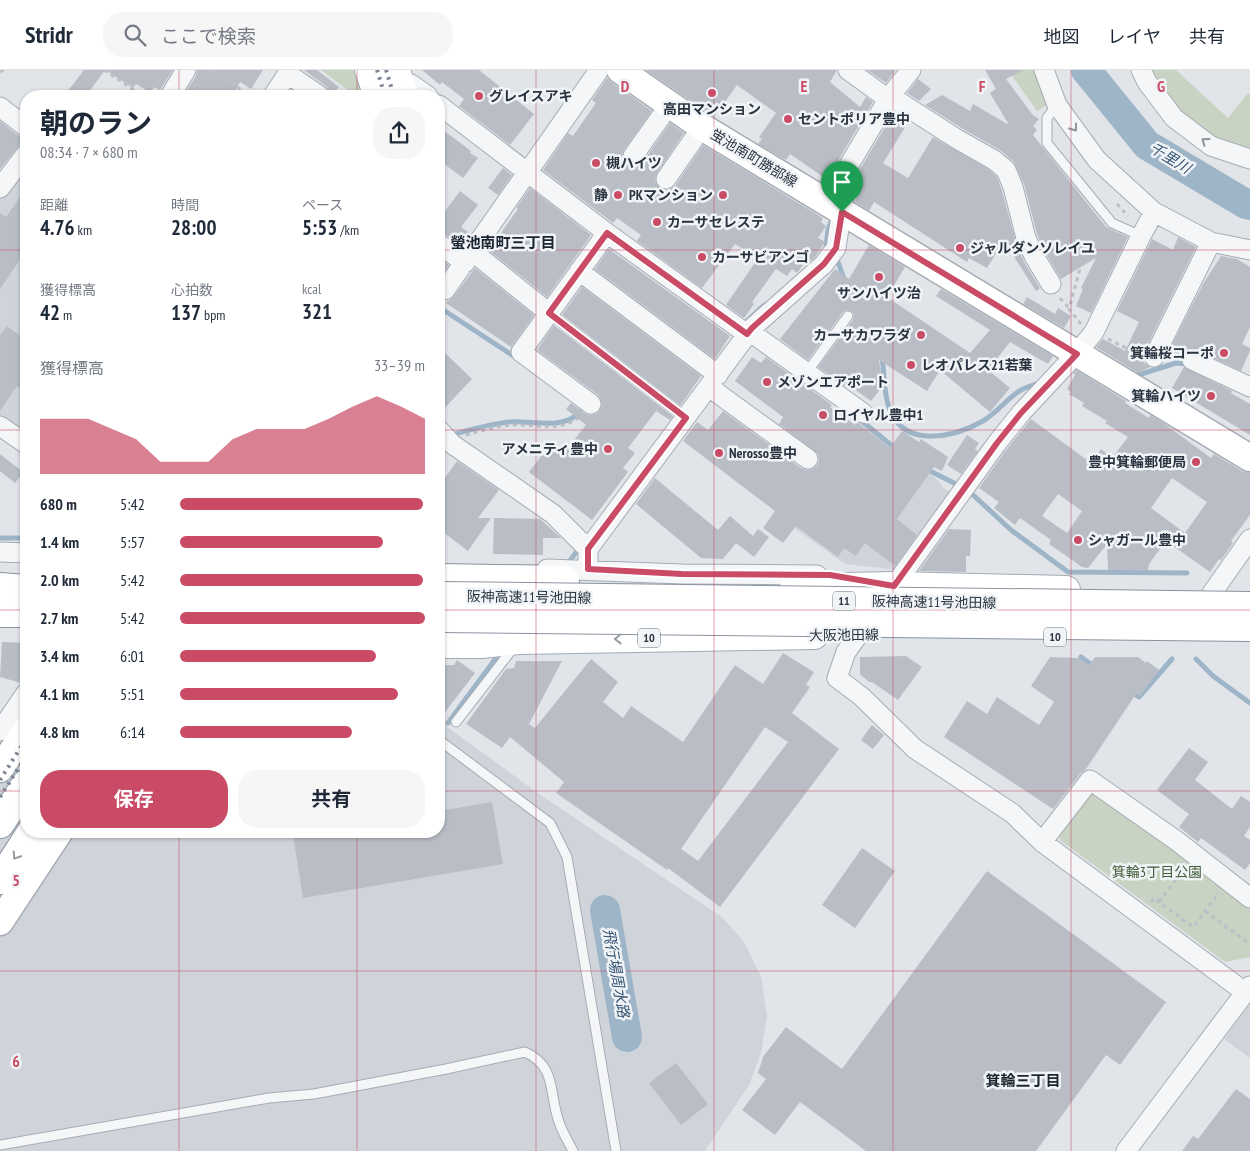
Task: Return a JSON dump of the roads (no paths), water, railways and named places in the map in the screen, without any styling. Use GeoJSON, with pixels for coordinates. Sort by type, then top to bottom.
{"type":"FeatureCollection","features":[{"type":"Feature","properties":{"kind":"main road"},"geometry":{"type":"LineString","coordinates":[[369,70],[395,87]]}},
{"type":"Feature","properties":{"kind":"main road","name":"11"},"geometry":{"type":"LineString","coordinates":[[445,578],[641,583],[904,594]]}},
{"type":"Feature","properties":{"kind":"main road"},"geometry":{"type":"LineString","coordinates":[[0,580],[20,580]]}},
{"type":"Feature","properties":{"kind":"main road"},"geometry":{"type":"LineString","coordinates":[[445,587],[683,589],[904,594],[1250,593]]}},
{"type":"Feature","properties":{"kind":"main road"},"geometry":{"type":"LineString","coordinates":[[0,589],[20,590]]}},
{"type":"Feature","properties":{"kind":"main road","name":"阪神高速11号池田線"},"geometry":{"type":"LineString","coordinates":[[445,596],[904,594],[1250,606]]}},
{"type":"Feature","properties":{"kind":"main road"},"geometry":{"type":"LineString","coordinates":[[0,613],[20,613]]}},
{"type":"Feature","properties":{"kind":"main road","name":"阪神高速11号池田線"},"geometry":{"type":"LineString","coordinates":[[445,618],[1250,628]]}},
{"type":"Feature","properties":{"kind":"main road","name":"11"},"geometry":{"type":"LineString","coordinates":[[445,630],[614,620]]}},
{"type":"Feature","properties":{"kind":"main road"},"geometry":{"type":"LineString","coordinates":[[0,625],[20,625]]}},
{"type":"Feature","properties":{"kind":"main road"},"geometry":{"type":"LineString","coordinates":[[445,631],[472,636],[482,644]]}},
{"type":"Feature","properties":{"kind":"main road","name":"大阪池田線"},"geometry":{"type":"LineString","coordinates":[[445,644],[482,644],[519,640],[859,634],[1250,640]]}},
{"type":"Feature","properties":{"kind":"main road"},"geometry":{"type":"LineString","coordinates":[[0,824],[20,793]]}},
{"type":"Feature","properties":{"kind":"main road"},"geometry":{"type":"LineString","coordinates":[[0,880],[27,838]]}},
{"type":"Feature","properties":{"kind":"street"},"geometry":{"type":"LineString","coordinates":[[174,90],[186,70]]}},
{"type":"Feature","properties":{"kind":"street"},"geometry":{"type":"LineString","coordinates":[[445,290],[599,70]]}},
{"type":"Feature","properties":{"kind":"street","name":"蛍池南町勝部線"},"geometry":{"type":"LineString","coordinates":[[620,70],[702,126],[1250,458]]}},
{"type":"Feature","properties":{"kind":"street"},"geometry":{"type":"LineString","coordinates":[[848,70],[957,140],[994,160],[1006,170],[1013,187],[1026,238],[1034,256],[1051,284]]}},
{"type":"Feature","properties":{"kind":"street"},"geometry":{"type":"LineString","coordinates":[[588,569],[588,549],[748,333],[824,264],[836,248],[849,165],[889,97],[911,70]]}},
{"type":"Feature","properties":{"kind":"street"},"geometry":{"type":"LineString","coordinates":[[1044,70],[1057,105],[1097,160],[1154,212],[1211,242],[1250,250]]}},
{"type":"Feature","properties":{"kind":"street"},"geometry":{"type":"LineString","coordinates":[[1141,70],[1147,82],[1174,118],[1211,146],[1250,159]]}},
{"type":"Feature","properties":{"kind":"street"},"geometry":{"type":"LineString","coordinates":[[277,90],[289,72],[312,90]]}},
{"type":"Feature","properties":{"kind":"street"},"geometry":{"type":"LineString","coordinates":[[395,87],[411,84],[420,90]]}},
{"type":"Feature","properties":{"kind":"street"},"geometry":{"type":"LineString","coordinates":[[633,156],[670,104]]}},
{"type":"Feature","properties":{"kind":"street"},"geometry":{"type":"LineString","coordinates":[[0,108],[20,123]]}},
{"type":"Feature","properties":{"kind":"street"},"geometry":{"type":"LineString","coordinates":[[445,110],[607,233],[863,413]]}},
{"type":"Feature","properties":{"kind":"street"},"geometry":{"type":"LineString","coordinates":[[666,178],[702,126]]}},
{"type":"Feature","properties":{"kind":"street"},"geometry":{"type":"LineString","coordinates":[[0,188],[20,162]]}},
{"type":"Feature","properties":{"kind":"street"},"geometry":{"type":"LineString","coordinates":[[445,568],[588,569],[682,574],[830,575],[904,594],[997,443],[1021,413],[1077,354],[1094,332],[1154,212]]}},
{"type":"Feature","properties":{"kind":"street"},"geometry":{"type":"LineString","coordinates":[[587,408],[521,352],[607,233]]}},
{"type":"Feature","properties":{"kind":"street"},"geometry":{"type":"LineString","coordinates":[[1154,357],[1211,242]]}},
{"type":"Feature","properties":{"kind":"street"},"geometry":{"type":"LineString","coordinates":[[445,247],[469,258],[549,313]]}},
{"type":"Feature","properties":{"kind":"street"},"geometry":{"type":"LineString","coordinates":[[579,271],[808,459]]}},
{"type":"Feature","properties":{"kind":"street"},"geometry":{"type":"LineString","coordinates":[[1192,360],[1250,387]]}},
{"type":"Feature","properties":{"kind":"street"},"geometry":{"type":"LineString","coordinates":[[0,426],[20,440]]}},
{"type":"Feature","properties":{"kind":"street"},"geometry":{"type":"LineString","coordinates":[[445,436],[552,514],[588,549]]}},
{"type":"Feature","properties":{"kind":"street"},"geometry":{"type":"LineString","coordinates":[[1212,593],[1250,539]]}},
{"type":"Feature","properties":{"kind":"street"},"geometry":{"type":"LineString","coordinates":[[0,552],[20,553]]}},
{"type":"Feature","properties":{"kind":"street"},"geometry":{"type":"LineString","coordinates":[[859,634],[846,652],[837,678],[862,697],[915,749],[1012,813],[1042,842],[1248,989],[1126,1151]]}},
{"type":"Feature","properties":{"kind":"street"},"geometry":{"type":"LineString","coordinates":[[2,751],[20,708]]}},
{"type":"Feature","properties":{"kind":"street"},"geometry":{"type":"LineString","coordinates":[[2,751],[20,735]]}},
{"type":"Feature","properties":{"kind":"street"},"geometry":{"type":"LineString","coordinates":[[1042,842],[1090,780],[1177,841],[1250,898]]}},
{"type":"Feature","properties":{"kind":"street"},"geometry":{"type":"LineString","coordinates":[[0,922],[55,838]]}},
{"type":"Feature","properties":{"kind":"lane"},"geometry":{"type":"LineString","coordinates":[[1057,105],[1047,118],[1047,143],[1112,223],[1141,236]]}},
{"type":"Feature","properties":{"kind":"lane"},"geometry":{"type":"LineString","coordinates":[[549,313],[686,418]]}},
{"type":"Feature","properties":{"kind":"lane"},"geometry":{"type":"LineString","coordinates":[[807,372],[848,316]]}},
{"type":"Feature","properties":{"kind":"lane"},"geometry":{"type":"LineString","coordinates":[[859,634],[904,594]]}},
{"type":"Feature","properties":{"kind":"lane"},"geometry":{"type":"LineString","coordinates":[[456,722],[519,640]]}},
{"type":"Feature","properties":{"kind":"lane"},"geometry":{"type":"LineString","coordinates":[[445,744],[550,823],[567,857],[616,1151]]}},
{"type":"Feature","properties":{"kind":"lane"},"geometry":{"type":"LineString","coordinates":[[0,1145],[269,1098],[314,1094],[525,1052],[534,1056],[546,1069],[558,1120],[573,1151]]}},
{"type":"Feature","properties":{"kind":"waterway","name":"千里川"},"geometry":{"type":"LineString","coordinates":[[1086,70],[1147,145],[1250,205]]}},
{"type":"Feature","properties":{"kind":"waterway"},"geometry":{"type":"LineString","coordinates":[[826,247],[828,229],[831,222]]}},
{"type":"Feature","properties":{"kind":"waterway"},"geometry":{"type":"LineString","coordinates":[[837,259],[844,279]]}},
{"type":"Feature","properties":{"kind":"waterway"},"geometry":{"type":"LineString","coordinates":[[745,323],[763,306],[769,303]]}},
{"type":"Feature","properties":{"kind":"waterway"},"geometry":{"type":"LineString","coordinates":[[445,311],[518,359]]}},
{"type":"Feature","properties":{"kind":"waterway"},"geometry":{"type":"LineString","coordinates":[[882,358],[885,391],[890,410],[897,422],[907,430],[919,435],[945,435],[972,427],[988,418],[1021,390],[1039,383]]}},
{"type":"Feature","properties":{"kind":"waterway"},"geometry":{"type":"LineString","coordinates":[[1132,377],[1176,363],[1188,364]]}},
{"type":"Feature","properties":{"kind":"waterway"},"geometry":{"type":"LineString","coordinates":[[455,434],[488,425],[509,422],[556,423],[573,418],[580,412]]}},
{"type":"Feature","properties":{"kind":"waterway"},"geometry":{"type":"LineString","coordinates":[[858,418],[896,449]]}},
{"type":"Feature","properties":{"kind":"waterway"},"geometry":{"type":"LineString","coordinates":[[926,469],[958,485]]}},
{"type":"Feature","properties":{"kind":"waterway"},"geometry":{"type":"LineString","coordinates":[[972,494],[1011,530],[1068,572],[1187,573]]}},
{"type":"Feature","properties":{"kind":"waterway"},"geometry":{"type":"LineString","coordinates":[[0,538],[20,538]]}},
{"type":"Feature","properties":{"kind":"waterway"},"geometry":{"type":"LineString","coordinates":[[571,559],[578,550]]}},
{"type":"Feature","properties":{"kind":"waterway"},"geometry":{"type":"LineString","coordinates":[[1081,657],[1095,667]]}},
{"type":"Feature","properties":{"kind":"waterway"},"geometry":{"type":"LineString","coordinates":[[448,723],[496,658]]}},
{"type":"Feature","properties":{"kind":"waterway"},"geometry":{"type":"LineString","coordinates":[[1131,692],[1139,697],[1172,659]]}},
{"type":"Feature","properties":{"kind":"waterway"},"geometry":{"type":"LineString","coordinates":[[1196,659],[1213,676],[1250,703]]}},
{"type":"Feature","properties":{"kind":"waterway","name":"飛行場周水路"},"geometry":{"type":"LineString","coordinates":[[605,910],[627,1037]]}},
{"type":"Feature","properties":{"kind":"railway"},"geometry":{"type":"LineString","coordinates":[[377,70],[383,90]]}},
{"type":"Feature","properties":{"kind":"railway"},"geometry":{"type":"LineString","coordinates":[[386,70],[392,90]]}},
{"type":"Feature","properties":{"kind":"railway"},"geometry":{"type":"LineString","coordinates":[[0,780],[20,748]]}},
{"type":"Feature","properties":{"kind":"railway"},"geometry":{"type":"LineString","coordinates":[[0,797],[20,765]]}},
{"type":"Feature","properties":{"kind":"place","name":"高田マンション"},"geometry":{"type":"Point","coordinates":[712,93]}},
{"type":"Feature","properties":{"kind":"place","name":"グレイスアキ"},"geometry":{"type":"Point","coordinates":[479,96]}},
{"type":"Feature","properties":{"kind":"place","name":"セントポリア豊中"},"geometry":{"type":"Point","coordinates":[788,119]}},
{"type":"Feature","properties":{"kind":"place","name":"槻ハイツ"},"geometry":{"type":"Point","coordinates":[596,163]}},
{"type":"Feature","properties":{"kind":"place","name":"静"},"geometry":{"type":"Point","coordinates":[618,195]}},
{"type":"Feature","properties":{"kind":"place","name":"PKマンション"},"geometry":{"type":"Point","coordinates":[723,195]}},
{"type":"Feature","properties":{"kind":"place","name":"カーサセレステ"},"geometry":{"type":"Point","coordinates":[657,222]}},
{"type":"Feature","properties":{"kind":"place","name":"ジャルダンソレイユ"},"geometry":{"type":"Point","coordinates":[960,248]}},
{"type":"Feature","properties":{"kind":"place","name":"カーサビアンゴ"},"geometry":{"type":"Point","coordinates":[702,257]}},
{"type":"Feature","properties":{"kind":"place","name":"サンハイツ治"},"geometry":{"type":"Point","coordinates":[879,277]}},
{"type":"Feature","properties":{"kind":"place","name":"カーサカワラダ"},"geometry":{"type":"Point","coordinates":[921,335]}},
{"type":"Feature","properties":{"kind":"place","name":"箕輪桜コーポ"},"geometry":{"type":"Point","coordinates":[1224,353]}},
{"type":"Feature","properties":{"kind":"place","name":"レオパレス21若葉"},"geometry":{"type":"Point","coordinates":[911,365]}},
{"type":"Feature","properties":{"kind":"place","name":"メゾンエアポート"},"geometry":{"type":"Point","coordinates":[767,382]}},
{"type":"Feature","properties":{"kind":"place","name":"箕輪ハイツ"},"geometry":{"type":"Point","coordinates":[1211,396]}},
{"type":"Feature","properties":{"kind":"place","name":"ロイヤル豊中1"},"geometry":{"type":"Point","coordinates":[823,415]}},
{"type":"Feature","properties":{"kind":"place","name":"アメニティ豊中"},"geometry":{"type":"Point","coordinates":[608,449]}},
{"type":"Feature","properties":{"kind":"place","name":"Nerosso豊中"},"geometry":{"type":"Point","coordinates":[719,453]}},
{"type":"Feature","properties":{"kind":"place","name":"豊中箕輪郵便局"},"geometry":{"type":"Point","coordinates":[1196,462]}},
{"type":"Feature","properties":{"kind":"place","name":"シャガール豊中"},"geometry":{"type":"Point","coordinates":[1078,540]}},
{"type":"Feature","properties":{"kind":"district","name":"螢池南町三丁目"},"geometry":{"type":"Point","coordinates":[503,243]}},
{"type":"Feature","properties":{"kind":"district","name":"箕輪三丁目"},"geometry":{"type":"Point","coordinates":[1023,1081]}},
{"type":"Feature","properties":{"kind":"park label","name":"箕輪3丁目公園"},"geometry":{"type":"Point","coordinates":[1157,872]}}]}
